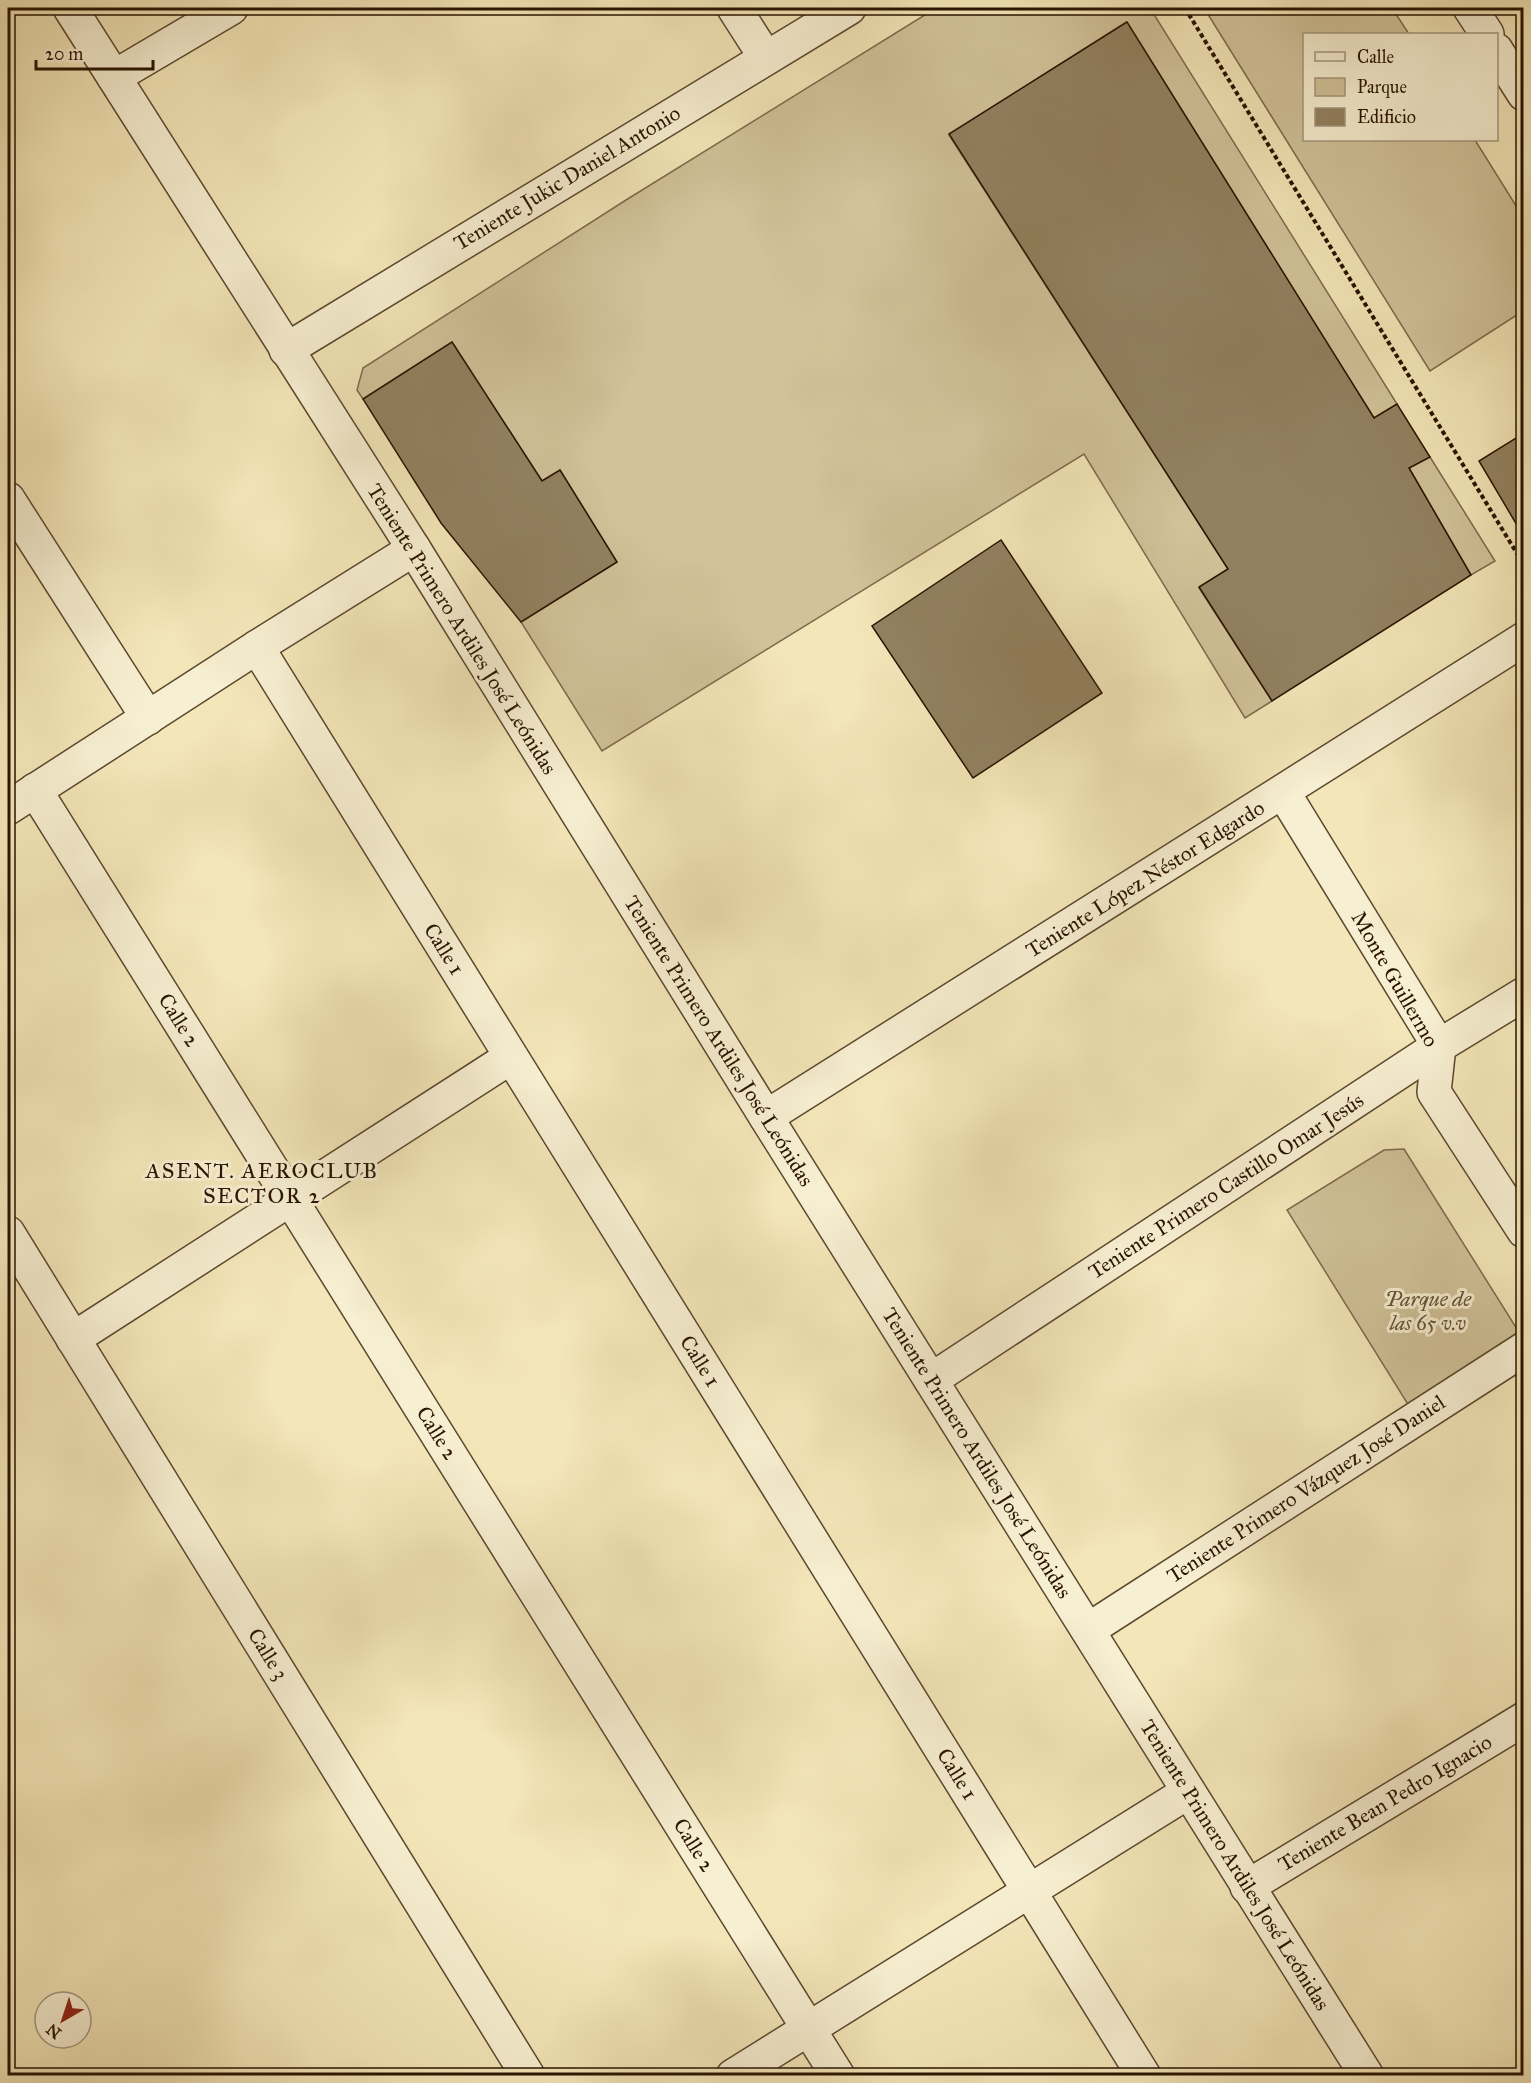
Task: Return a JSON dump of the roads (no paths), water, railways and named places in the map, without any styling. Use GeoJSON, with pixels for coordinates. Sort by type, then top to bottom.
{"type":"FeatureCollection","features":[{"type":"Feature","properties":{"kind":"street","name":"Teniente Primero Ardiles José Leónidas"},"geometry":{"type":"LineString","coordinates":[[70,8],[414,549],[766,1117],[1367,2076]]}},
{"type":"Feature","properties":{"kind":"street"},"geometry":{"type":"LineString","coordinates":[[114,77],[231,8]]}},
{"type":"Feature","properties":{"kind":"street"},"geometry":{"type":"LineString","coordinates":[[734,8],[766,58]]}},
{"type":"Feature","properties":{"kind":"street","name":"Teniente Jukic Daniel Antonio"},"geometry":{"type":"LineString","coordinates":[[286,350],[849,8]]}},
{"type":"Feature","properties":{"kind":"street"},"geometry":{"type":"LineString","coordinates":[[1470,8],[1486,33]]}},
{"type":"Feature","properties":{"kind":"street"},"geometry":{"type":"LineString","coordinates":[[1498,52],[1524,94]]}},
{"type":"Feature","properties":{"kind":"street"},"geometry":{"type":"LineString","coordinates":[[8,499],[148,718]]}},
{"type":"Feature","properties":{"kind":"street"},"geometry":{"type":"LineString","coordinates":[[8,808],[257,647],[414,549]]}},
{"type":"Feature","properties":{"kind":"street","name":"Teniente López Néstor Edgardo"},"geometry":{"type":"LineString","coordinates":[[766,1117],[1524,639]]}},
{"type":"Feature","properties":{"kind":"street","name":"Calle 1"},"geometry":{"type":"LineString","coordinates":[[257,647],[1144,2076]]}},
{"type":"Feature","properties":{"kind":"street","name":"Calle 2"},"geometry":{"type":"LineString","coordinates":[[35,790],[838,2076]]}},
{"type":"Feature","properties":{"kind":"street","name":"Monte Guillermo"},"geometry":{"type":"LineString","coordinates":[[1283,792],[1439,1046],[1434,1092],[1524,1231]]}},
{"type":"Feature","properties":{"kind":"street","name":"Teniente Primero Castillo Omar Jesús"},"geometry":{"type":"LineString","coordinates":[[931,1380],[1439,1046],[1524,994]]}},
{"type":"Feature","properties":{"kind":"street"},"geometry":{"type":"LineString","coordinates":[[73,1339],[511,1056]]}},
{"type":"Feature","properties":{"kind":"street","name":"Calle 3"},"geometry":{"type":"LineString","coordinates":[[8,1233],[528,2076]]}},
{"type":"Feature","properties":{"kind":"street","name":"Teniente Primero Vázquez José Daniel"},"geometry":{"type":"LineString","coordinates":[[1088,1630],[1524,1349]]}},
{"type":"Feature","properties":{"kind":"street","name":"Teniente Bean Pedro Ignacio"},"geometry":{"type":"LineString","coordinates":[[1247,1887],[1524,1719]]}},
{"type":"Feature","properties":{"kind":"street"},"geometry":{"type":"LineString","coordinates":[[733,2076],[1188,1792]]}},
{"type":"Feature","properties":{"kind":"district","name":"ASENT. AEROCLUB SECTOR 2"},"geometry":{"type":"Point","coordinates":[262,1182]}},
{"type":"Feature","properties":{"kind":"park label","name":"Parque de las 65 v.v"},"geometry":{"type":"Point","coordinates":[1428,1311]}}]}
